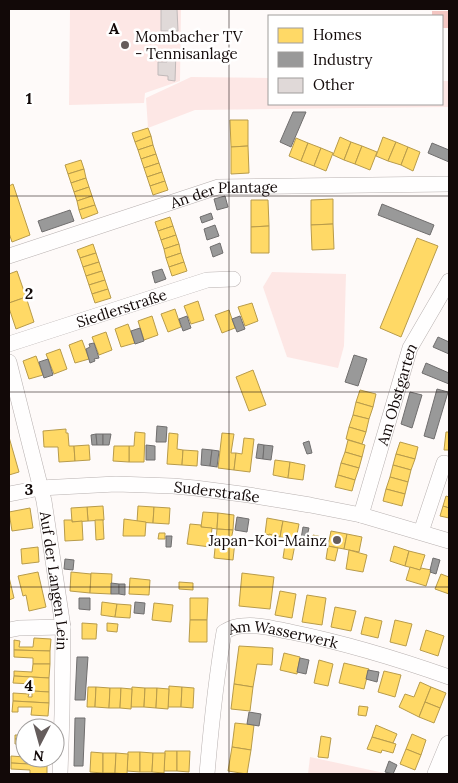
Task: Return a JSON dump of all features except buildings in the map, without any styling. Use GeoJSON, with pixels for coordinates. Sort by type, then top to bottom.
{"type":"FeatureCollection","features":[{"type":"Feature","properties":{"kind":"street","name":"An der Plantage"},"geometry":{"type":"LineString","coordinates":[[9,256],[218,187],[449,184]]}},
{"type":"Feature","properties":{"kind":"street","name":"Siedlerstraße"},"geometry":{"type":"LineString","coordinates":[[9,344],[207,280],[234,279]]}},
{"type":"Feature","properties":{"kind":"street","name":"Am Obstgarten"},"geometry":{"type":"LineString","coordinates":[[361,515],[410,348],[449,281]]}},
{"type":"Feature","properties":{"kind":"street","name":"Auf der Langen Lein"},"geometry":{"type":"LineString","coordinates":[[9,362],[44,501],[63,627],[60,774]]}},
{"type":"Feature","properties":{"kind":"street"},"geometry":{"type":"LineString","coordinates":[[421,532],[444,463],[449,465]]}},
{"type":"Feature","properties":{"kind":"street","name":"Suderstraße"},"geometry":{"type":"LineString","coordinates":[[9,494],[40,488],[116,484],[173,486],[256,496],[361,515],[449,541]]}},
{"type":"Feature","properties":{"kind":"street","name":"Am Wasserwerk"},"geometry":{"type":"LineString","coordinates":[[207,774],[211,721],[220,657],[224,632],[230,628],[241,626],[267,628],[305,635],[399,659],[449,677]]}},
{"type":"Feature","properties":{"kind":"street"},"geometry":{"type":"LineString","coordinates":[[9,630],[63,627]]}},
{"type":"Feature","properties":{"kind":"street"},"geometry":{"type":"LineString","coordinates":[[437,774],[449,745]]}},
{"type":"Feature","properties":{"kind":"shaded area","name":"Mombacher TV - Tennisanlage"},"geometry":{"type":"Polygon","coordinates":[[[70,9],[181,9],[180,81],[145,93],[144,103],[69,105],[70,9]]]}},
{"type":"Feature","properties":{"kind":"shaded area"},"geometry":{"type":"Polygon","coordinates":[[[432,11],[449,11],[449,28],[443,28],[443,15],[432,15],[432,11]]]}},
{"type":"Feature","properties":{"kind":"shaded area"},"geometry":{"type":"Polygon","coordinates":[[[191,77],[268,78],[268,105],[443,105],[443,81],[449,81],[449,107],[195,110],[148,128],[146,98],[191,77]]]}},
{"type":"Feature","properties":{"kind":"shaded area"},"geometry":{"type":"Polygon","coordinates":[[[272,272],[346,274],[344,346],[338,368],[287,357],[263,287],[272,272]]]}},
{"type":"Feature","properties":{"kind":"shaded area"},"geometry":{"type":"Polygon","coordinates":[[[310,757],[389,774],[308,774],[310,757]]]}},
{"type":"Feature","properties":{"kind":"place","name":"Mombacher TV - Tennisanlage"},"geometry":{"type":"Point","coordinates":[125,45]}},
{"type":"Feature","properties":{"kind":"place","name":"Japan-Koi-Mainz"},"geometry":{"type":"Point","coordinates":[337,540]}}]}
